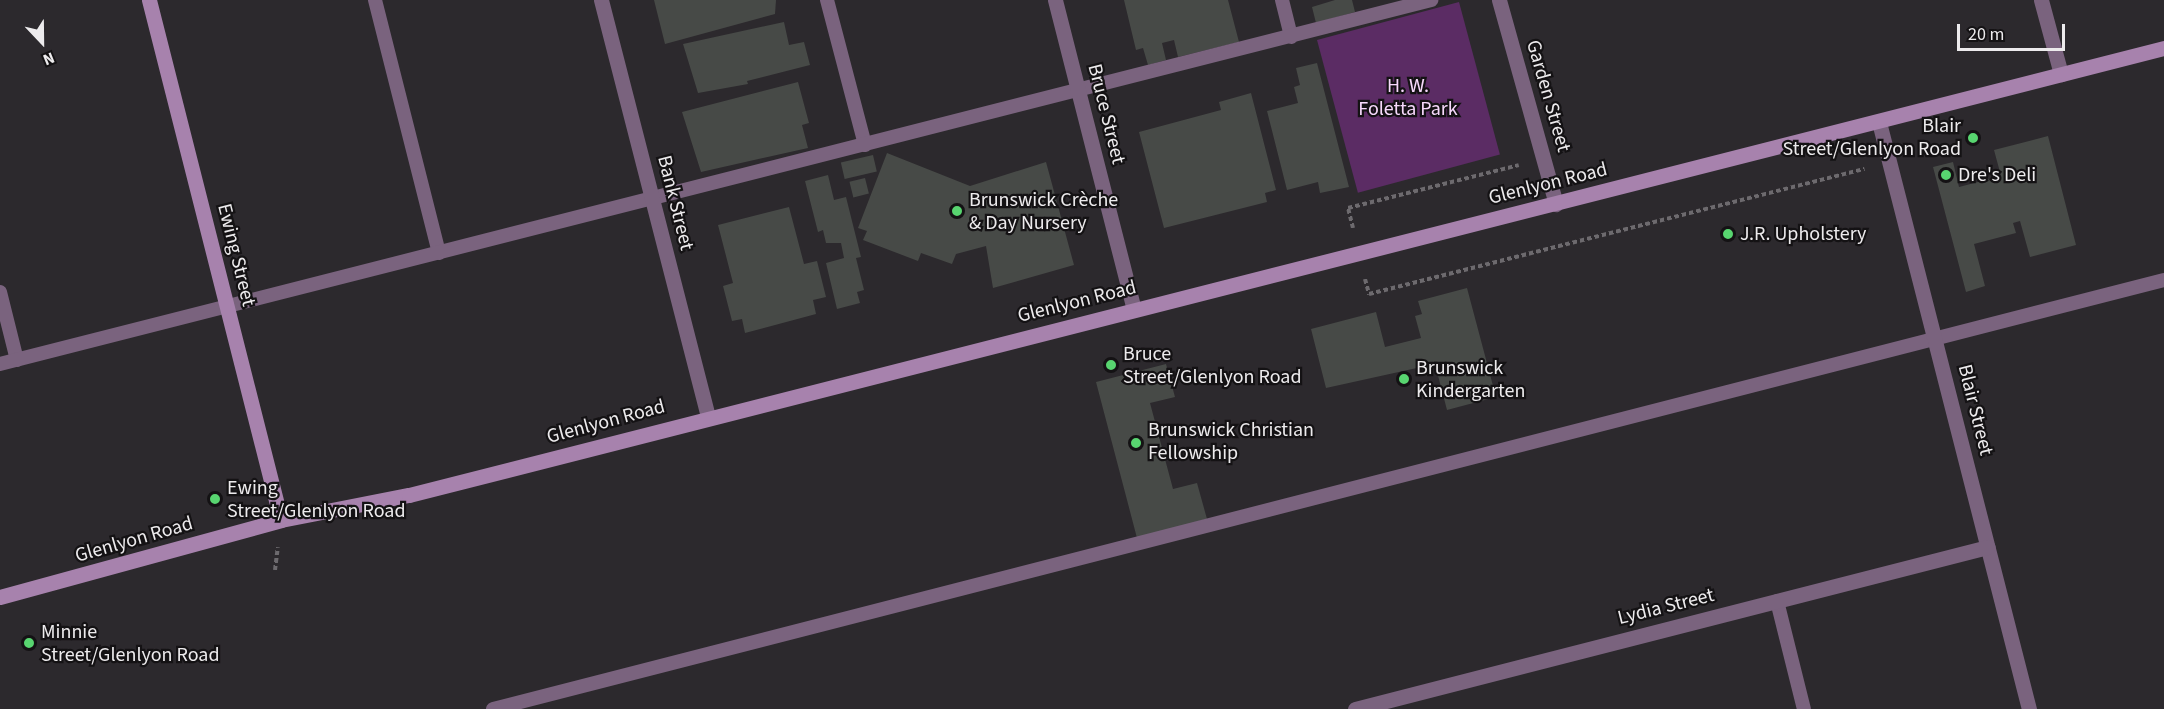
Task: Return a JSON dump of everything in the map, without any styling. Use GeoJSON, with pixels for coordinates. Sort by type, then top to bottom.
{"type":"FeatureCollection","features":[{"type":"Feature","properties":{"kind":"street","name":"Ewing Street"},"geometry":{"type":"LineString","coordinates":[[149,0],[281,520]]}},
{"type":"Feature","properties":{"kind":"street","name":"Bank Street"},"geometry":{"type":"LineString","coordinates":[[601,0],[708,417]]}},
{"type":"Feature","properties":{"kind":"street","name":"Bruce Street"},"geometry":{"type":"LineString","coordinates":[[1055,0],[1134,309]]}},
{"type":"Feature","properties":{"kind":"street","name":"Garden Street"},"geometry":{"type":"LineString","coordinates":[[1499,0],[1556,204]]}},
{"type":"Feature","properties":{"kind":"street"},"geometry":{"type":"LineString","coordinates":[[2041,0],[2061,74]]}},
{"type":"Feature","properties":{"kind":"street","name":"Glenlyon Road"},"geometry":{"type":"LineString","coordinates":[[0,597],[281,520],[410,495],[708,417],[1556,204],[2164,48]]}},
{"type":"Feature","properties":{"kind":"street","name":"Blair Street"},"geometry":{"type":"LineString","coordinates":[[1879,122],[2029,709]]}},
{"type":"Feature","properties":{"kind":"street","name":"Lydia Street"},"geometry":{"type":"LineString","coordinates":[[1355,709],[1988,547]]}},
{"type":"Feature","properties":{"kind":"lane"},"geometry":{"type":"LineString","coordinates":[[375,0],[439,253]]}},
{"type":"Feature","properties":{"kind":"lane"},"geometry":{"type":"LineString","coordinates":[[827,0],[865,145]]}},
{"type":"Feature","properties":{"kind":"lane"},"geometry":{"type":"LineString","coordinates":[[1282,0],[1291,37]]}},
{"type":"Feature","properties":{"kind":"lane"},"geometry":{"type":"LineString","coordinates":[[0,364],[1431,0]]}},
{"type":"Feature","properties":{"kind":"lane"},"geometry":{"type":"LineString","coordinates":[[493,709],[2164,280]]}},
{"type":"Feature","properties":{"kind":"lane"},"geometry":{"type":"LineString","coordinates":[[0,292],[17,360]]}},
{"type":"Feature","properties":{"kind":"lane"},"geometry":{"type":"LineString","coordinates":[[1777,601],[1804,709]]}},
{"type":"Feature","properties":{"kind":"green space","name":"H. W. Foletta Park"},"geometry":{"type":"Polygon","coordinates":[[[1459,2],[1500,155],[1358,193],[1317,40],[1459,2]]]}},
{"type":"Feature","properties":{"kind":"building"},"geometry":{"type":"Polygon","coordinates":[[[654,0],[776,0],[775,14],[665,44],[654,0]]]}},
{"type":"Feature","properties":{"kind":"building"},"geometry":{"type":"Polygon","coordinates":[[[1124,0],[1228,0],[1239,42],[1178,57],[1174,40],[1162,43],[1166,60],[1148,65],[1143,48],[1136,50],[1124,0]]]}},
{"type":"Feature","properties":{"kind":"building"},"geometry":{"type":"Polygon","coordinates":[[[1335,0],[1352,0],[1355,12],[1316,23],[1312,7],[1335,0]]]}},
{"type":"Feature","properties":{"kind":"building"},"geometry":{"type":"Polygon","coordinates":[[[784,22],[789,45],[804,42],[810,65],[747,81],[748,84],[698,93],[683,44],[784,22]]]}},
{"type":"Feature","properties":{"kind":"building"},"geometry":{"type":"Polygon","coordinates":[[[1317,63],[1349,187],[1320,193],[1318,182],[1287,190],[1267,111],[1298,103],[1294,87],[1300,85],[1296,68],[1317,63]]]}},
{"type":"Feature","properties":{"kind":"building"},"geometry":{"type":"Polygon","coordinates":[[[798,82],[809,123],[802,125],[808,148],[701,172],[682,112],[798,82]]]}},
{"type":"Feature","properties":{"kind":"building"},"geometry":{"type":"Polygon","coordinates":[[[1251,93],[1276,190],[1265,193],[1267,202],[1164,228],[1139,132],[1221,110],[1219,102],[1251,93]]]}},
{"type":"Feature","properties":{"kind":"building"},"geometry":{"type":"Polygon","coordinates":[[[2048,136],[2076,245],[2030,257],[2020,221],[2013,223],[2016,233],[1974,244],[1985,286],[1966,292],[1933,167],[1953,162],[1959,187],[2001,176],[1994,150],[2048,136]]]}},
{"type":"Feature","properties":{"kind":"building"},"geometry":{"type":"Polygon","coordinates":[[[887,153],[970,186],[1046,162],[1074,265],[993,288],[986,246],[956,254],[952,264],[921,253],[918,261],[863,240],[867,231],[858,228],[887,153]]]}},
{"type":"Feature","properties":{"kind":"building"},"geometry":{"type":"Polygon","coordinates":[[[873,155],[877,172],[845,179],[841,162],[873,155]]]}},
{"type":"Feature","properties":{"kind":"building"},"geometry":{"type":"Polygon","coordinates":[[[828,175],[834,200],[846,197],[861,257],[856,258],[864,290],[857,292],[860,303],[837,309],[826,263],[844,258],[841,243],[826,243],[823,230],[818,232],[805,181],[828,175]]]}},
{"type":"Feature","properties":{"kind":"building"},"geometry":{"type":"Polygon","coordinates":[[[865,178],[869,194],[853,197],[849,182],[865,178]]]}},
{"type":"Feature","properties":{"kind":"building"},"geometry":{"type":"Polygon","coordinates":[[[789,207],[804,264],[817,261],[826,297],[813,300],[816,314],[745,333],[742,319],[732,321],[723,286],[733,283],[718,225],[789,207]]]}},
{"type":"Feature","properties":{"kind":"building"},"geometry":{"type":"Polygon","coordinates":[[[1467,288],[1496,397],[1447,410],[1435,364],[1326,388],[1311,329],[1376,312],[1385,347],[1421,338],[1415,316],[1422,314],[1418,301],[1467,288]]]}},
{"type":"Feature","properties":{"kind":"building","name":"Brunswick Christian Fellowship"},"geometry":{"type":"Polygon","coordinates":[[[1166,364],[1175,397],[1150,403],[1173,489],[1197,483],[1207,519],[1137,538],[1096,382],[1166,364]]]}},
{"type":"Feature","properties":{"kind":"place","name":"Blair Street/Glenlyon Road"},"geometry":{"type":"Point","coordinates":[1973,138]}},
{"type":"Feature","properties":{"kind":"place","name":"Dre's Deli"},"geometry":{"type":"Point","coordinates":[1946,175]}},
{"type":"Feature","properties":{"kind":"place","name":"Brunswick Crèche & Day Nursery"},"geometry":{"type":"Point","coordinates":[957,211]}},
{"type":"Feature","properties":{"kind":"place","name":"J.R. Upholstery"},"geometry":{"type":"Point","coordinates":[1728,234]}},
{"type":"Feature","properties":{"kind":"place","name":"Bruce Street/Glenlyon Road"},"geometry":{"type":"Point","coordinates":[1111,365]}},
{"type":"Feature","properties":{"kind":"place","name":"Brunswick Kindergarten"},"geometry":{"type":"Point","coordinates":[1404,379]}},
{"type":"Feature","properties":{"kind":"place","name":"Brunswick Christian Fellowship"},"geometry":{"type":"Point","coordinates":[1136,443]}},
{"type":"Feature","properties":{"kind":"place","name":"Ewing Street/Glenlyon Road"},"geometry":{"type":"Point","coordinates":[215,499]}},
{"type":"Feature","properties":{"kind":"place","name":"Minnie Street/Glenlyon Road"},"geometry":{"type":"Point","coordinates":[29,643]}}]}
